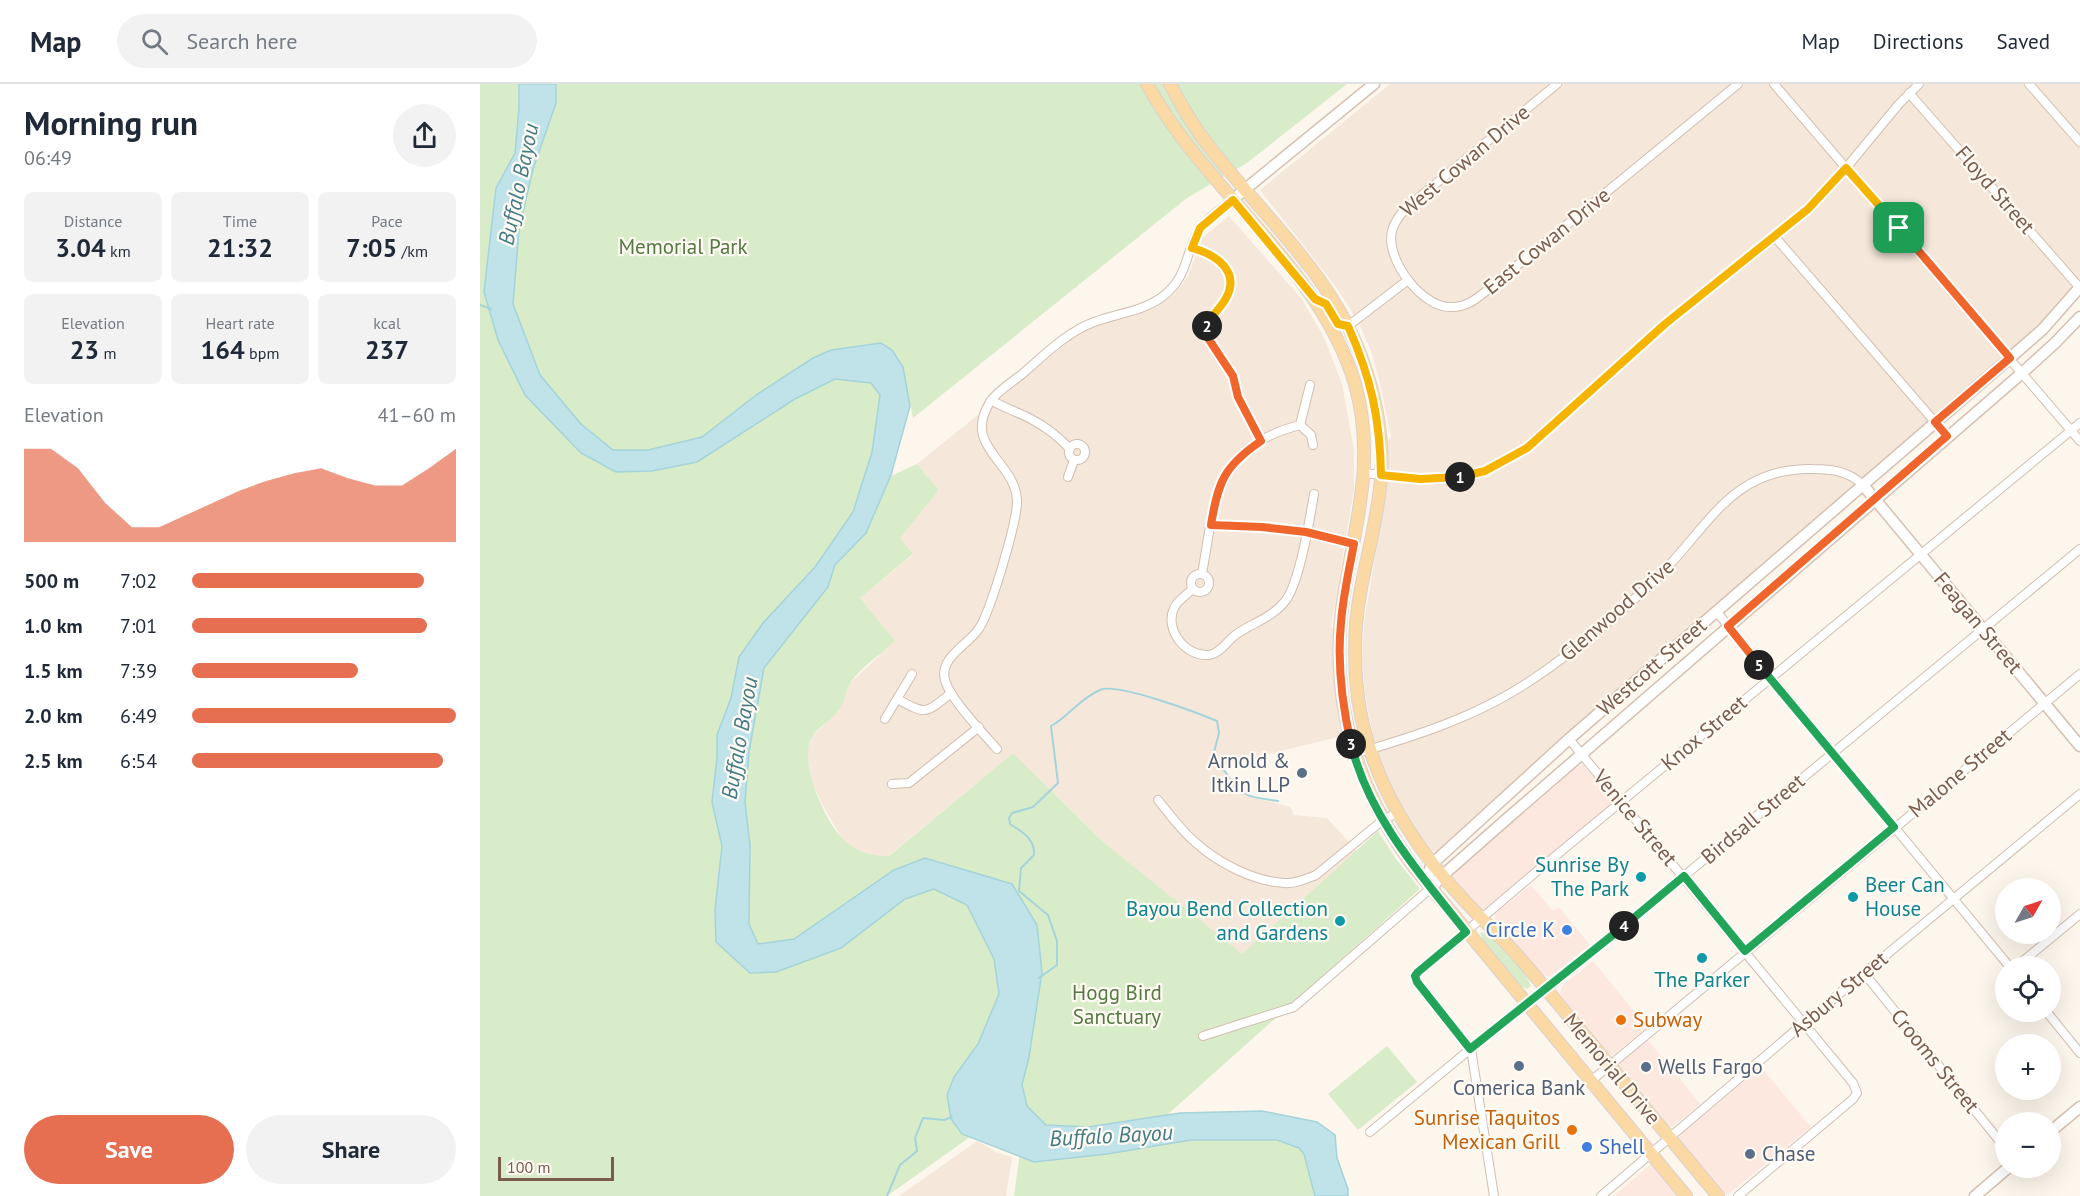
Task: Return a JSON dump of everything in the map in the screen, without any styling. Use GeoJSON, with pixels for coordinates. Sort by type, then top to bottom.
{"type":"FeatureCollection","features":[{"type":"Feature","properties":{"kind":"main road","name":"Memorial Drive"},"geometry":{"type":"LineString","coordinates":[[1147,84],[1171,124],[1315,299],[1346,359],[1355,384],[1362,416],[1364,473],[1361,507],[1344,595],[1340,641],[1344,714],[1365,786],[1399,847],[1431,888],[1686,1196]]}},
{"type":"Feature","properties":{"kind":"main road","name":"Memorial Drive"},"geometry":{"type":"LineString","coordinates":[[1170,84],[1207,144],[1316,274],[1334,299],[1348,326],[1369,379],[1377,414],[1381,475],[1356,624],[1357,686],[1360,712],[1370,749],[1380,779],[1396,813],[1411,837],[1442,876],[1504,940],[1718,1196]]}},
{"type":"Feature","properties":{"kind":"main road"},"geometry":{"type":"LineString","coordinates":[[1233,200],[1374,84]]}},
{"type":"Feature","properties":{"kind":"main road","name":"Westcott Street"},"geometry":{"type":"LineString","coordinates":[[1432,864],[1569,739],[2010,358],[2043,328],[2080,288]]}},
{"type":"Feature","properties":{"kind":"main road"},"geometry":{"type":"LineString","coordinates":[[1315,299],[1326,304],[1338,324],[1348,326]]}},
{"type":"Feature","properties":{"kind":"main road","name":"Westcott Street"},"geometry":{"type":"LineString","coordinates":[[1431,888],[1728,626],[2022,373],[2080,317]]}},
{"type":"Feature","properties":{"kind":"main road"},"geometry":{"type":"LineString","coordinates":[[1362,416],[1377,414]]}},
{"type":"Feature","properties":{"kind":"main road","name":"Feagan Street"},"geometry":{"type":"LineString","coordinates":[[1863,485],[2080,746]]}},
{"type":"Feature","properties":{"kind":"main road"},"geometry":{"type":"LineString","coordinates":[[1354,544],[1370,546]]}},
{"type":"Feature","properties":{"kind":"main road"},"geometry":{"type":"LineString","coordinates":[[1340,641],[1348,649],[1348,674],[1357,686]]}},
{"type":"Feature","properties":{"kind":"main road"},"geometry":{"type":"LineString","coordinates":[[1504,798],[1516,811]]}},
{"type":"Feature","properties":{"kind":"main road"},"geometry":{"type":"LineString","coordinates":[[1431,888],[1429,872],[1432,864]]}},
{"type":"Feature","properties":{"kind":"main road"},"geometry":{"type":"LineString","coordinates":[[2061,1123],[2080,1107]]}},
{"type":"Feature","properties":{"kind":"main road"},"geometry":{"type":"LineString","coordinates":[[1975,1196],[1996,1178]]}},
{"type":"Feature","properties":{"kind":"street","name":"West Cowan Drive"},"geometry":{"type":"LineString","coordinates":[[1408,280],[1397,263],[1391,246],[1391,233],[1396,219],[1406,208],[1557,84]]}},
{"type":"Feature","properties":{"kind":"street","name":"East Cowan Drive"},"geometry":{"type":"LineString","coordinates":[[1408,280],[1431,302],[1450,308],[1471,303],[1738,84]]}},
{"type":"Feature","properties":{"kind":"street"},"geometry":{"type":"LineString","coordinates":[[1774,84],[2080,441]]}},
{"type":"Feature","properties":{"kind":"street"},"geometry":{"type":"LineString","coordinates":[[1364,473],[1420,479],[1451,479],[1485,471],[1527,448],[1665,324],[1776,237],[1819,199],[1919,84]]}},
{"type":"Feature","properties":{"kind":"street"},"geometry":{"type":"LineString","coordinates":[[2029,84],[2080,142]]}},
{"type":"Feature","properties":{"kind":"street","name":"Floyd Street"},"geometry":{"type":"LineString","coordinates":[[1909,93],[2080,288]]}},
{"type":"Feature","properties":{"kind":"street"},"geometry":{"type":"LineString","coordinates":[[997,749],[951,693],[945,680],[945,665],[984,621],[1016,516],[1017,502],[1013,484],[984,443],[982,431],[986,410],[991,400],[1069,336],[1094,322],[1134,312],[1164,295],[1175,285],[1184,270],[1200,228],[1233,200]]}},
{"type":"Feature","properties":{"kind":"street"},"geometry":{"type":"LineString","coordinates":[[1776,237],[1947,436]]}},
{"type":"Feature","properties":{"kind":"street"},"geometry":{"type":"LineString","coordinates":[[1192,248],[1205,251],[1215,257],[1232,280],[1225,300],[1209,321],[1206,335],[1233,376],[1238,397],[1261,441]]}},
{"type":"Feature","properties":{"kind":"street"},"geometry":{"type":"LineString","coordinates":[[1348,326],[1408,280]]}},
{"type":"Feature","properties":{"kind":"street"},"geometry":{"type":"LineString","coordinates":[[1300,425],[1310,386]]}},
{"type":"Feature","properties":{"kind":"street"},"geometry":{"type":"LineString","coordinates":[[991,400],[1005,409],[1032,420],[1059,438],[1070,449],[1074,460]]}},
{"type":"Feature","properties":{"kind":"street","name":"Knox Street"},"geometry":{"type":"LineString","coordinates":[[1470,1049],[1417,982],[1415,976],[1418,972],[2080,423]]}},
{"type":"Feature","properties":{"kind":"street"},"geometry":{"type":"LineString","coordinates":[[1202,574],[1219,486],[1225,474],[1232,464],[1261,441],[1286,428],[1300,425]]}},
{"type":"Feature","properties":{"kind":"street"},"geometry":{"type":"LineString","coordinates":[[1300,425],[1311,435],[1313,445]]}},
{"type":"Feature","properties":{"kind":"street"},"geometry":{"type":"LineString","coordinates":[[1070,449],[1073,445],[1078,444],[1085,449],[1084,457],[1074,460]]}},
{"type":"Feature","properties":{"kind":"street"},"geometry":{"type":"LineString","coordinates":[[1068,477],[1074,460]]}},
{"type":"Feature","properties":{"kind":"street","name":"Glenwood Drive"},"geometry":{"type":"LineString","coordinates":[[1354,754],[1429,731],[1471,714],[1531,681],[1565,657],[1656,579],[1677,558],[1712,514],[1747,485],[1780,471],[1802,469],[1846,472],[1863,485]]}},
{"type":"Feature","properties":{"kind":"street"},"geometry":{"type":"LineString","coordinates":[[1193,589],[1174,607],[1171,625],[1173,633],[1189,650],[1210,655],[1220,651],[1233,637],[1248,627],[1263,621],[1286,600],[1294,586],[1314,494]]}},
{"type":"Feature","properties":{"kind":"street"},"geometry":{"type":"LineString","coordinates":[[1211,525],[1306,532],[1354,544]]}},
{"type":"Feature","properties":{"kind":"street","name":"Birdsall Street"},"geometry":{"type":"LineString","coordinates":[[1370,1132],[1526,1003],[1546,990],[2080,549]]}},
{"type":"Feature","properties":{"kind":"street"},"geometry":{"type":"LineString","coordinates":[[1193,589],[1192,578],[1202,574]]}},
{"type":"Feature","properties":{"kind":"street"},"geometry":{"type":"LineString","coordinates":[[1193,589],[1201,592],[1208,588],[1208,579],[1202,574]]}},
{"type":"Feature","properties":{"kind":"street"},"geometry":{"type":"LineString","coordinates":[[1716,611],[2000,956]]}},
{"type":"Feature","properties":{"kind":"street"},"geometry":{"type":"LineString","coordinates":[[885,719],[912,674]]}},
{"type":"Feature","properties":{"kind":"street","name":"Malone Street"},"geometry":{"type":"LineString","coordinates":[[1591,1081],[2080,674]]}},
{"type":"Feature","properties":{"kind":"street"},"geometry":{"type":"LineString","coordinates":[[897,699],[920,711],[929,710],[951,693]]}},
{"type":"Feature","properties":{"kind":"street"},"geometry":{"type":"LineString","coordinates":[[892,783],[909,783],[979,727]]}},
{"type":"Feature","properties":{"kind":"street","name":"Venice Street"},"geometry":{"type":"LineString","coordinates":[[1569,739],[1853,1083],[1857,1093],[1853,1100],[1738,1196]]}},
{"type":"Feature","properties":{"kind":"street","name":"Asbury Street"},"geometry":{"type":"LineString","coordinates":[[1600,1196],[2080,794]]}},
{"type":"Feature","properties":{"kind":"street"},"geometry":{"type":"LineString","coordinates":[[1158,800],[1196,843],[1215,857],[1258,878],[1285,883],[1303,881],[1316,875],[1383,820],[1396,813]]}},
{"type":"Feature","properties":{"kind":"street","name":"Westcott Street"},"geometry":{"type":"LineString","coordinates":[[1203,1036],[1294,1007],[1431,888]]}},
{"type":"Feature","properties":{"kind":"street"},"geometry":{"type":"LineString","coordinates":[[2029,956],[2080,914]]}},
{"type":"Feature","properties":{"kind":"street","name":"Crooms Street"},"geometry":{"type":"LineString","coordinates":[[1864,973],[1995,1135]]}},
{"type":"Feature","properties":{"kind":"street"},"geometry":{"type":"LineString","coordinates":[[2055,1022],[2080,1053]]}},
{"type":"Feature","properties":{"kind":"street"},"geometry":{"type":"LineString","coordinates":[[1470,1049],[1494,1196]]}},
{"type":"Feature","properties":{"kind":"shaded area"},"geometry":{"type":"Polygon","coordinates":[[[1390,84],[2080,84],[2080,281],[2054,311],[2020,344],[1437,852],[1427,849],[1399,804],[1386,776],[1373,736],[1365,695],[1362,660],[1364,622],[1387,489],[1387,441],[1391,437],[1380,383],[1371,351],[1348,305],[1260,190],[1390,84]]]}},
{"type":"Feature","properties":{"kind":"shaded area"},"geometry":{"type":"Polygon","coordinates":[[[1229,216],[1301,298],[1324,337],[1342,384],[1354,450],[1354,489],[1331,627],[1334,629],[1334,687],[1342,736],[1220,766],[1249,796],[1290,807],[1294,815],[1327,818],[1357,851],[1242,955],[1102,841],[1013,753],[887,857],[874,856],[856,849],[842,839],[812,781],[807,753],[812,737],[839,710],[850,683],[879,656],[860,598],[913,555],[899,538],[939,490],[917,464],[1078,334],[1102,323],[1138,315],[1174,295],[1188,276],[1203,237],[1229,216]]]}},
{"type":"Feature","properties":{"kind":"shaded area"},"geometry":{"type":"Polygon","coordinates":[[[1583,765],[1612,799],[1612,806],[1487,909],[1479,908],[1454,881],[1455,872],[1578,766],[1583,765]]]}},
{"type":"Feature","properties":{"kind":"shaded area"},"geometry":{"type":"Polygon","coordinates":[[[1531,885],[1553,911],[1559,907],[1590,945],[1549,977],[1543,975],[1495,922],[1495,913],[1531,885]]]}},
{"type":"Feature","properties":{"kind":"shaded area"},"geometry":{"type":"Polygon","coordinates":[[[1593,961],[1647,1027],[1613,1055],[1607,1053],[1560,994],[1562,986],[1593,961]]]}},
{"type":"Feature","properties":{"kind":"shaded area"},"geometry":{"type":"Polygon","coordinates":[[[1647,1039],[1700,1104],[1672,1127],[1666,1124],[1619,1066],[1647,1039]]]}},
{"type":"Feature","properties":{"kind":"shaded area"},"geometry":{"type":"Polygon","coordinates":[[[1761,1067],[1811,1127],[1727,1195],[1680,1141],[1679,1135],[1761,1067]]]}},
{"type":"Feature","properties":{"kind":"shaded area"},"geometry":{"type":"Polygon","coordinates":[[[977,1141],[996,1152],[1012,1157],[1006,1196],[899,1196],[977,1141]]]}},
{"type":"Feature","properties":{"kind":"shaded area"},"geometry":{"type":"Polygon","coordinates":[[[1651,1164],[1678,1196],[1614,1196],[1651,1164]]]}},
{"type":"Feature","properties":{"kind":"green space"},"geometry":{"type":"Polygon","coordinates":[[[480,84],[519,84],[515,153],[496,188],[484,292],[498,340],[616,472],[652,471],[697,462],[795,399],[836,379],[871,383],[880,395],[872,452],[853,512],[815,567],[763,623],[739,658],[731,698],[717,735],[712,802],[722,846],[715,910],[716,942],[841,948],[905,899],[934,888],[967,905],[994,959],[999,994],[978,1044],[954,1077],[951,1119],[962,1134],[970,1137],[887,1196],[480,1196],[480,84]]]}},
{"type":"Feature","properties":{"kind":"green space","name":"Memorial Park"},"geometry":{"type":"Polygon","coordinates":[[[556,84],[1347,84],[1247,163],[1187,198],[913,418],[903,367],[892,350],[881,343],[831,350],[756,395],[702,437],[648,450],[613,450],[581,424],[540,375],[513,304],[519,230],[533,169],[556,103],[556,84]]]}},
{"type":"Feature","properties":{"kind":"green space","name":"Hogg Bird Sanctuary"},"geometry":{"type":"Polygon","coordinates":[[[917,464],[939,490],[900,538],[913,554],[860,598],[895,641],[855,676],[840,708],[815,733],[810,742],[808,752],[812,778],[816,793],[829,820],[843,839],[853,847],[871,854],[889,856],[1013,753],[1102,841],[1242,954],[1378,831],[1396,859],[1420,889],[1138,1141],[1157,1144],[1199,1139],[1246,1138],[1290,1144],[1299,1148],[1305,1156],[1315,1196],[1014,1196],[1020,1152],[987,1039],[1003,983],[988,933],[973,902],[936,884],[815,940],[786,940],[758,944],[749,924],[750,845],[745,802],[749,752],[764,668],[828,587],[835,566],[866,533],[891,476],[917,464]]]}},
{"type":"Feature","properties":{"kind":"green space"},"geometry":{"type":"Polygon","coordinates":[[[1483,932],[1497,941],[1511,955],[1531,986],[1527,989],[1519,985],[1484,943],[1480,933],[1483,932]]]}},
{"type":"Feature","properties":{"kind":"green space"},"geometry":{"type":"Polygon","coordinates":[[[1387,1046],[1417,1082],[1358,1130],[1328,1094],[1387,1046]]]}},
{"type":"Feature","properties":{"kind":"water","name":"Buffalo Bayou"},"geometry":{"type":"Polygon","coordinates":[[[519,84],[556,84],[556,103],[533,169],[519,230],[513,304],[540,375],[581,424],[613,450],[648,450],[702,437],[756,395],[813,358],[831,350],[881,343],[892,350],[903,367],[910,406],[891,475],[866,533],[835,565],[828,587],[764,668],[749,752],[745,802],[750,845],[749,924],[758,944],[794,939],[894,870],[925,858],[1012,884],[1037,925],[1042,972],[1029,1057],[1022,1085],[1027,1106],[1046,1125],[1088,1127],[1180,1113],[1262,1111],[1317,1122],[1335,1135],[1337,1158],[1348,1189],[1348,1196],[1315,1196],[1304,1154],[1299,1148],[1277,1140],[1191,1140],[1107,1154],[1034,1162],[962,1134],[951,1119],[947,1095],[954,1077],[978,1044],[999,994],[994,959],[967,905],[934,889],[905,899],[841,948],[776,972],[750,973],[716,942],[715,910],[722,846],[712,802],[717,735],[731,698],[739,657],[763,623],[815,567],[853,512],[872,452],[880,395],[871,383],[835,379],[795,399],[697,462],[652,471],[616,472],[581,453],[525,395],[498,340],[484,292],[496,188],[515,153],[519,84]]]}},
{"type":"Feature","properties":{"kind":"waterway"},"geometry":{"type":"LineString","coordinates":[[480,305],[491,309]]}},
{"type":"Feature","properties":{"kind":"waterway"},"geometry":{"type":"LineString","coordinates":[[1039,978],[1057,965],[1057,941],[1048,915],[1019,891],[1021,868],[1034,855],[1034,849],[1027,836],[1010,824],[1009,818],[1012,813],[1033,807],[1058,783],[1051,726],[1086,698],[1100,690],[1122,690],[1217,721],[1219,733],[1214,752],[1217,766],[1226,772],[1233,784],[1243,793],[1278,801]]}},
{"type":"Feature","properties":{"kind":"waterway"},"geometry":{"type":"LineString","coordinates":[[887,1196],[900,1165],[917,1151],[915,1138],[923,1118],[944,1120],[952,1117]]}},
{"type":"Feature","properties":{"kind":"place","name":"Arnold & Itkin LLP"},"geometry":{"type":"Point","coordinates":[1302,773]}},
{"type":"Feature","properties":{"kind":"place","name":"Sunrise By The Park"},"geometry":{"type":"Point","coordinates":[1641,877]}},
{"type":"Feature","properties":{"kind":"place","name":"Beer Can House"},"geometry":{"type":"Point","coordinates":[1853,897]}},
{"type":"Feature","properties":{"kind":"place","name":"Bayou Bend Collection and Gardens"},"geometry":{"type":"Point","coordinates":[1340,921]}},
{"type":"Feature","properties":{"kind":"place","name":"Circle K"},"geometry":{"type":"Point","coordinates":[1567,930]}},
{"type":"Feature","properties":{"kind":"place","name":"The Parker"},"geometry":{"type":"Point","coordinates":[1702,958]}},
{"type":"Feature","properties":{"kind":"place","name":"Subway"},"geometry":{"type":"Point","coordinates":[1621,1020]}},
{"type":"Feature","properties":{"kind":"place","name":"Comerica Bank"},"geometry":{"type":"Point","coordinates":[1519,1066]}},
{"type":"Feature","properties":{"kind":"place","name":"Wells Fargo"},"geometry":{"type":"Point","coordinates":[1646,1067]}},
{"type":"Feature","properties":{"kind":"place","name":"Sunrise Taquitos Mexican Grill"},"geometry":{"type":"Point","coordinates":[1572,1130]}},
{"type":"Feature","properties":{"kind":"place","name":"Shell"},"geometry":{"type":"Point","coordinates":[1587,1147]}},
{"type":"Feature","properties":{"kind":"place","name":"Chase"},"geometry":{"type":"Point","coordinates":[1750,1154]}},
{"type":"Feature","properties":{"kind":"route"},"geometry":{"type":"LineString","coordinates":[[1846,168],[1899,228],[2010,358],[1935,422],[1947,436],[1728,626],[1894,827],[1745,951],[1684,876],[1546,990],[1526,1003],[1470,1049],[1415,980],[1418,972],[1466,932],[1399,847],[1383,820],[1365,786],[1344,714],[1340,652],[1341,623],[1354,544],[1306,532],[1211,525],[1219,486],[1225,474],[1232,464],[1261,441],[1238,397],[1233,376],[1206,335],[1209,321],[1225,300],[1232,280],[1215,257],[1205,251],[1192,248],[1196,235],[1208,220],[1233,200],[1315,299],[1326,304],[1338,324],[1343,327],[1348,326],[1369,379],[1377,414],[1381,475],[1451,479],[1485,471],[1527,448],[1665,324],[1808,209],[1846,168]]}}]}
